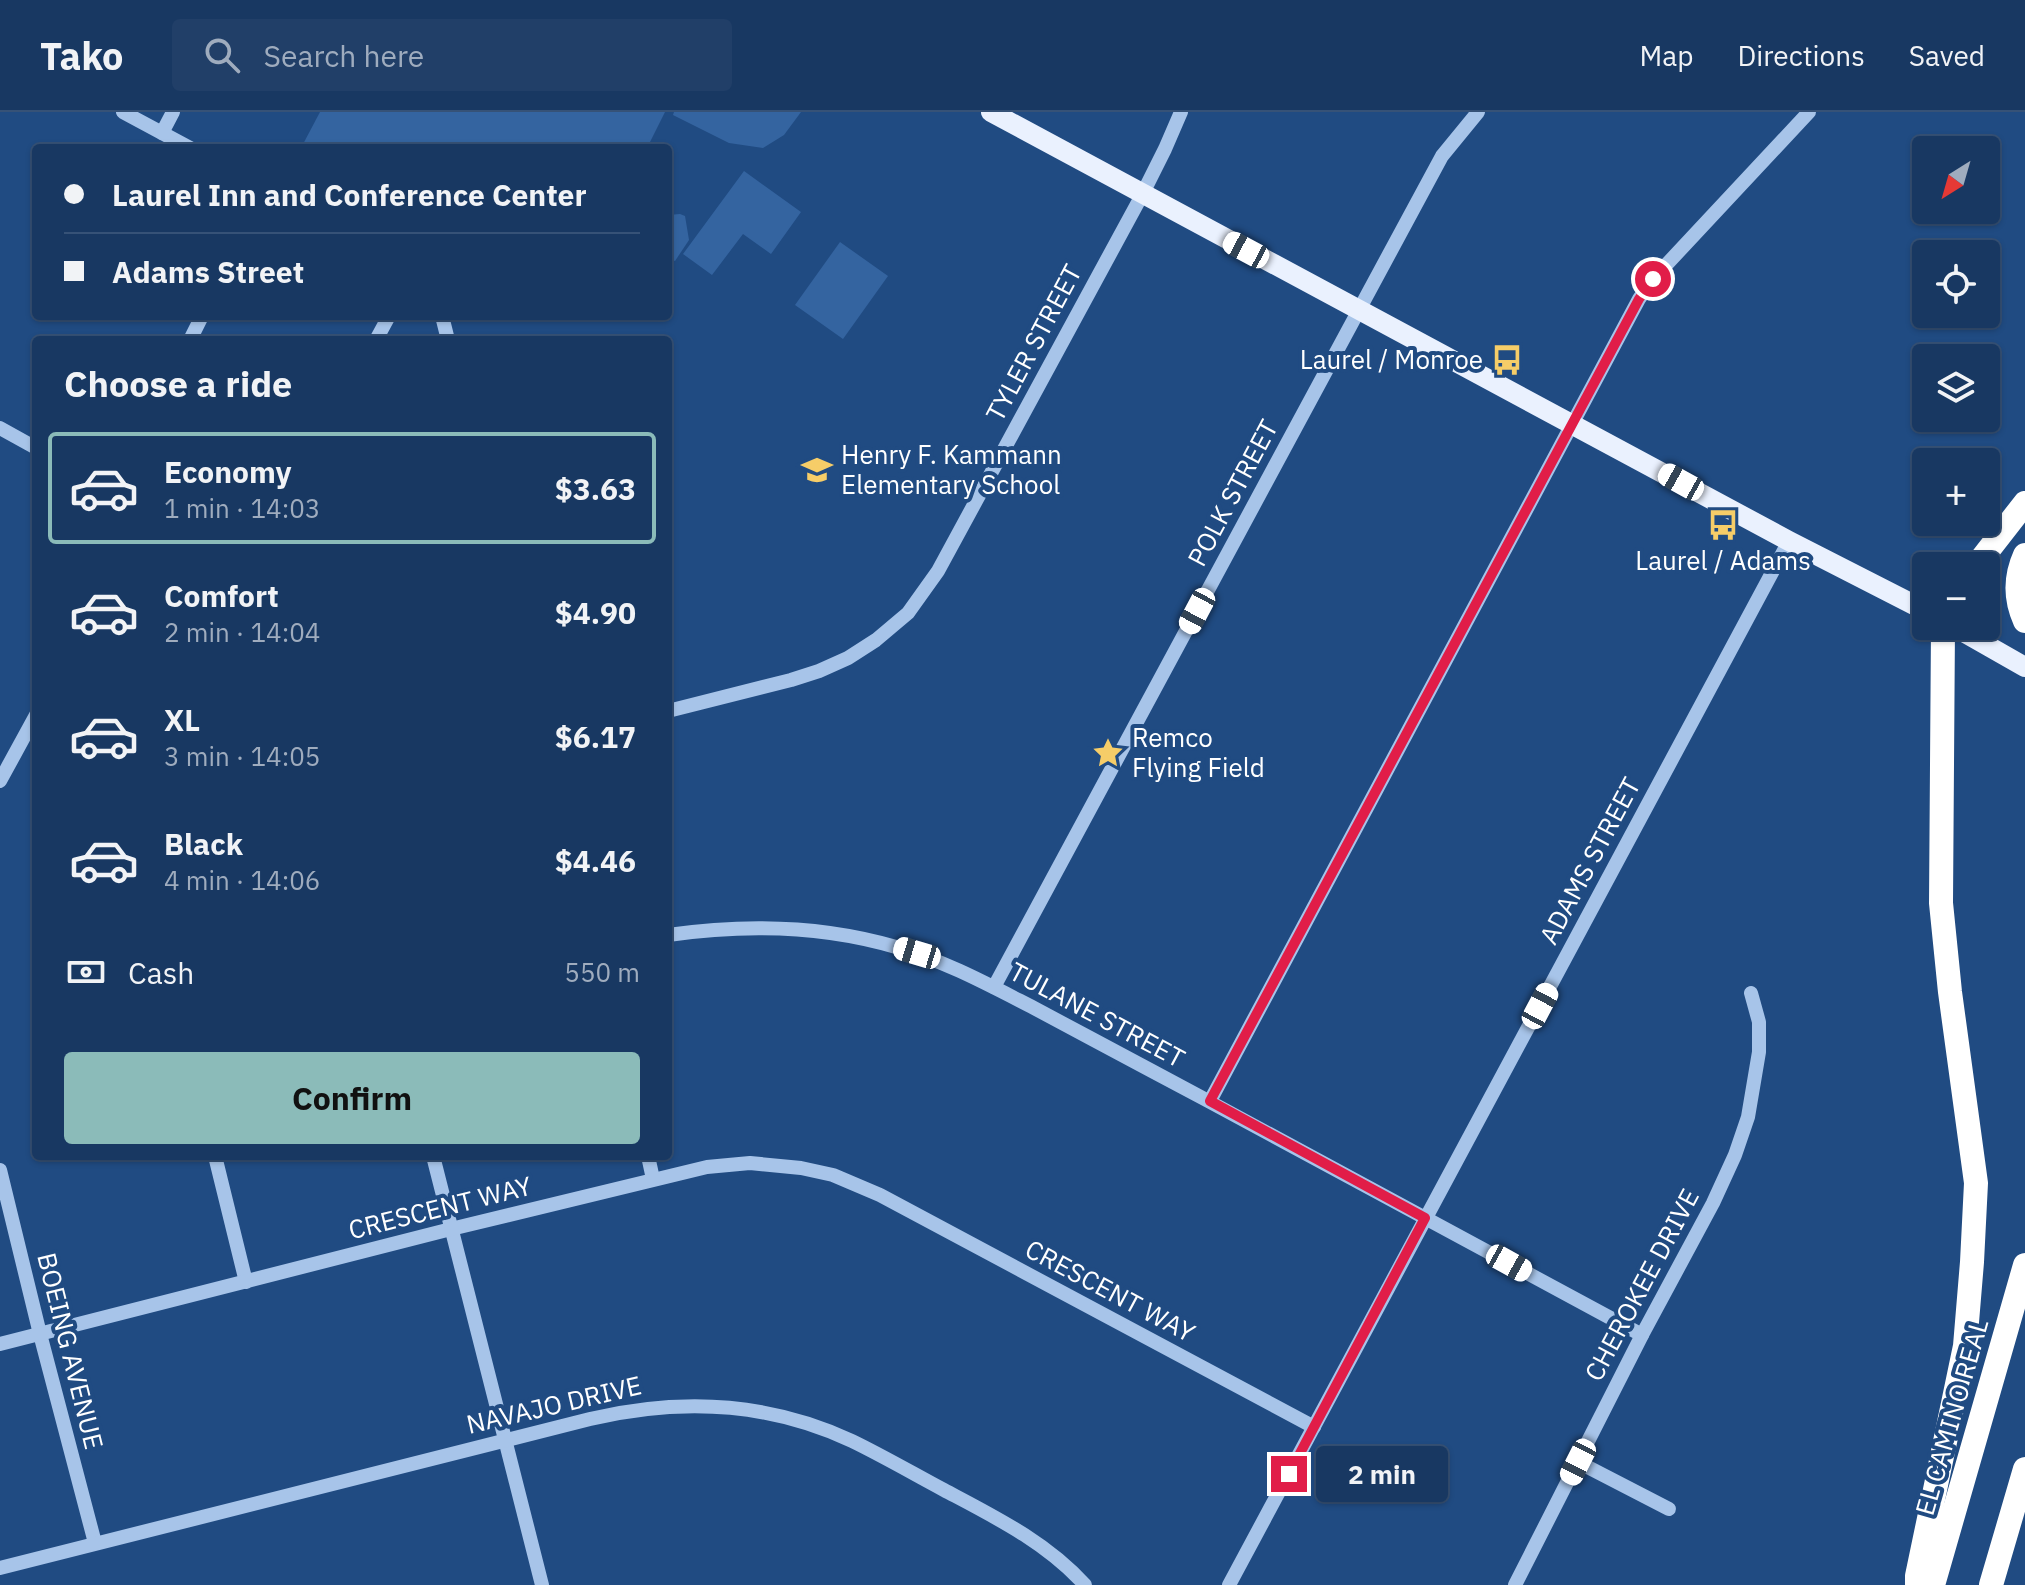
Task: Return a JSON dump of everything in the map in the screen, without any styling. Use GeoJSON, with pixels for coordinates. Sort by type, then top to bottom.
{"type":"FeatureCollection","features":[{"type":"Feature","properties":{"kind":"highway"},"geometry":{"type":"LineString","coordinates":[[1987,552],[2025,503]]}},
{"type":"Feature","properties":{"kind":"highway"},"geometry":{"type":"LineString","coordinates":[[2025,555],[2017,584],[2018,600],[2025,621]]}},
{"type":"Feature","properties":{"kind":"highway"},"geometry":{"type":"LineString","coordinates":[[1917,1585],[1965,1346],[1976,1183],[1941,903],[1943,640]]}},
{"type":"Feature","properties":{"kind":"highway","name":"EL CAMINO REAL"},"geometry":{"type":"LineString","coordinates":[[1933,1585],[2025,1265]]}},
{"type":"Feature","properties":{"kind":"highway"},"geometry":{"type":"LineString","coordinates":[[1991,1585],[2025,1469]]}},
{"type":"Feature","properties":{"kind":"main road"},"geometry":{"type":"LineString","coordinates":[[991,112],[1789,541],[1912,604]]}},
{"type":"Feature","properties":{"kind":"main road"},"geometry":{"type":"LineString","coordinates":[[1978,640],[2025,667]]}},
{"type":"Feature","properties":{"kind":"street"},"geometry":{"type":"LineString","coordinates":[[123,112],[183,144]]}},
{"type":"Feature","properties":{"kind":"street"},"geometry":{"type":"LineString","coordinates":[[162,133],[173,112]]}},
{"type":"Feature","properties":{"kind":"street","name":"TYLER STREET"},"geometry":{"type":"LineString","coordinates":[[672,710],[819,671],[848,658],[876,640],[908,613],[938,571],[1142,195],[1181,112]]}},
{"type":"Feature","properties":{"kind":"street","name":"POLK STREET"},"geometry":{"type":"LineString","coordinates":[[994,987],[1442,156],[1478,112]]}},
{"type":"Feature","properties":{"kind":"street"},"geometry":{"type":"LineString","coordinates":[[1210,1101],[1639,299],[1648,285],[1809,112]]}},
{"type":"Feature","properties":{"kind":"street"},"geometry":{"type":"LineString","coordinates":[[0,428],[32,446]]}},
{"type":"Feature","properties":{"kind":"street","name":"ADAMS STREET"},"geometry":{"type":"LineString","coordinates":[[1229,1585],[1789,541]]}},
{"type":"Feature","properties":{"kind":"street"},"geometry":{"type":"LineString","coordinates":[[0,781],[32,722]]}},
{"type":"Feature","properties":{"kind":"street","name":"TULANE STREET"},"geometry":{"type":"LineString","coordinates":[[672,934],[708,929],[778,927],[835,934],[917,953],[994,987],[1642,1335]]}},
{"type":"Feature","properties":{"kind":"street","name":"CHEROKEE DRIVE"},"geometry":{"type":"LineString","coordinates":[[1515,1585],[1727,1175],[1742,1136],[1754,1090],[1759,1022],[1751,993]]}},
{"type":"Feature","properties":{"kind":"street"},"geometry":{"type":"LineString","coordinates":[[216,1160],[246,1282]]}},
{"type":"Feature","properties":{"kind":"street"},"geometry":{"type":"LineString","coordinates":[[434,1160],[542,1585]]}},
{"type":"Feature","properties":{"kind":"street"},"geometry":{"type":"LineString","coordinates":[[649,1160],[653,1179]]}},
{"type":"Feature","properties":{"kind":"street","name":"CRESCENT WAY"},"geometry":{"type":"LineString","coordinates":[[0,1344],[653,1179],[707,1167],[750,1163],[801,1168],[848,1181],[1314,1427]]}},
{"type":"Feature","properties":{"kind":"street","name":"BOEING AVENUE"},"geometry":{"type":"LineString","coordinates":[[0,1170],[95,1543]]}},
{"type":"Feature","properties":{"kind":"street","name":"NAVAJO DRIVE"},"geometry":{"type":"LineString","coordinates":[[0,1568],[627,1410],[708,1405],[784,1417],[852,1441],[1028,1537],[1055,1556],[1085,1585]]}},
{"type":"Feature","properties":{"kind":"street"},"geometry":{"type":"LineString","coordinates":[[1578,1462],[1669,1509]]}},
{"type":"Feature","properties":{"kind":"shaded area"},"geometry":{"type":"Polygon","coordinates":[[[320,112],[665,112],[649,144],[303,144],[320,112]]]}},
{"type":"Feature","properties":{"kind":"shaded area"},"geometry":{"type":"Polygon","coordinates":[[[674,112],[801,112],[784,135],[763,148],[729,143],[673,115],[674,112]]]}},
{"type":"Feature","properties":{"kind":"shaded area"},"geometry":{"type":"Polygon","coordinates":[[[744,171],[801,212],[771,254],[743,234],[712,275],[683,254],[744,171]]]}},
{"type":"Feature","properties":{"kind":"shaded area"},"geometry":{"type":"Polygon","coordinates":[[[672,215],[685,216],[689,240],[675,261],[672,260],[672,215]]]}},
{"type":"Feature","properties":{"kind":"shaded area"},"geometry":{"type":"Polygon","coordinates":[[[840,242],[888,276],[843,339],[795,305],[840,242]]]}},
{"type":"Feature","properties":{"kind":"place","name":"Laurel / Monroe"},"geometry":{"type":"Point","coordinates":[1507,360]}},
{"type":"Feature","properties":{"kind":"place","name":"Henry F. Kammann Elementary School"},"geometry":{"type":"Point","coordinates":[817,470]}},
{"type":"Feature","properties":{"kind":"place","name":"Laurel / Adams"},"geometry":{"type":"Point","coordinates":[1723,525]}},
{"type":"Feature","properties":{"kind":"place","name":"Remco Flying Field"},"geometry":{"type":"Point","coordinates":[1108,753]}},
{"type":"Feature","properties":{"kind":"route"},"geometry":{"type":"LineString","coordinates":[[1289,1474],[1425,1218],[1210,1101],[1639,299],[1653,279]]}}]}
